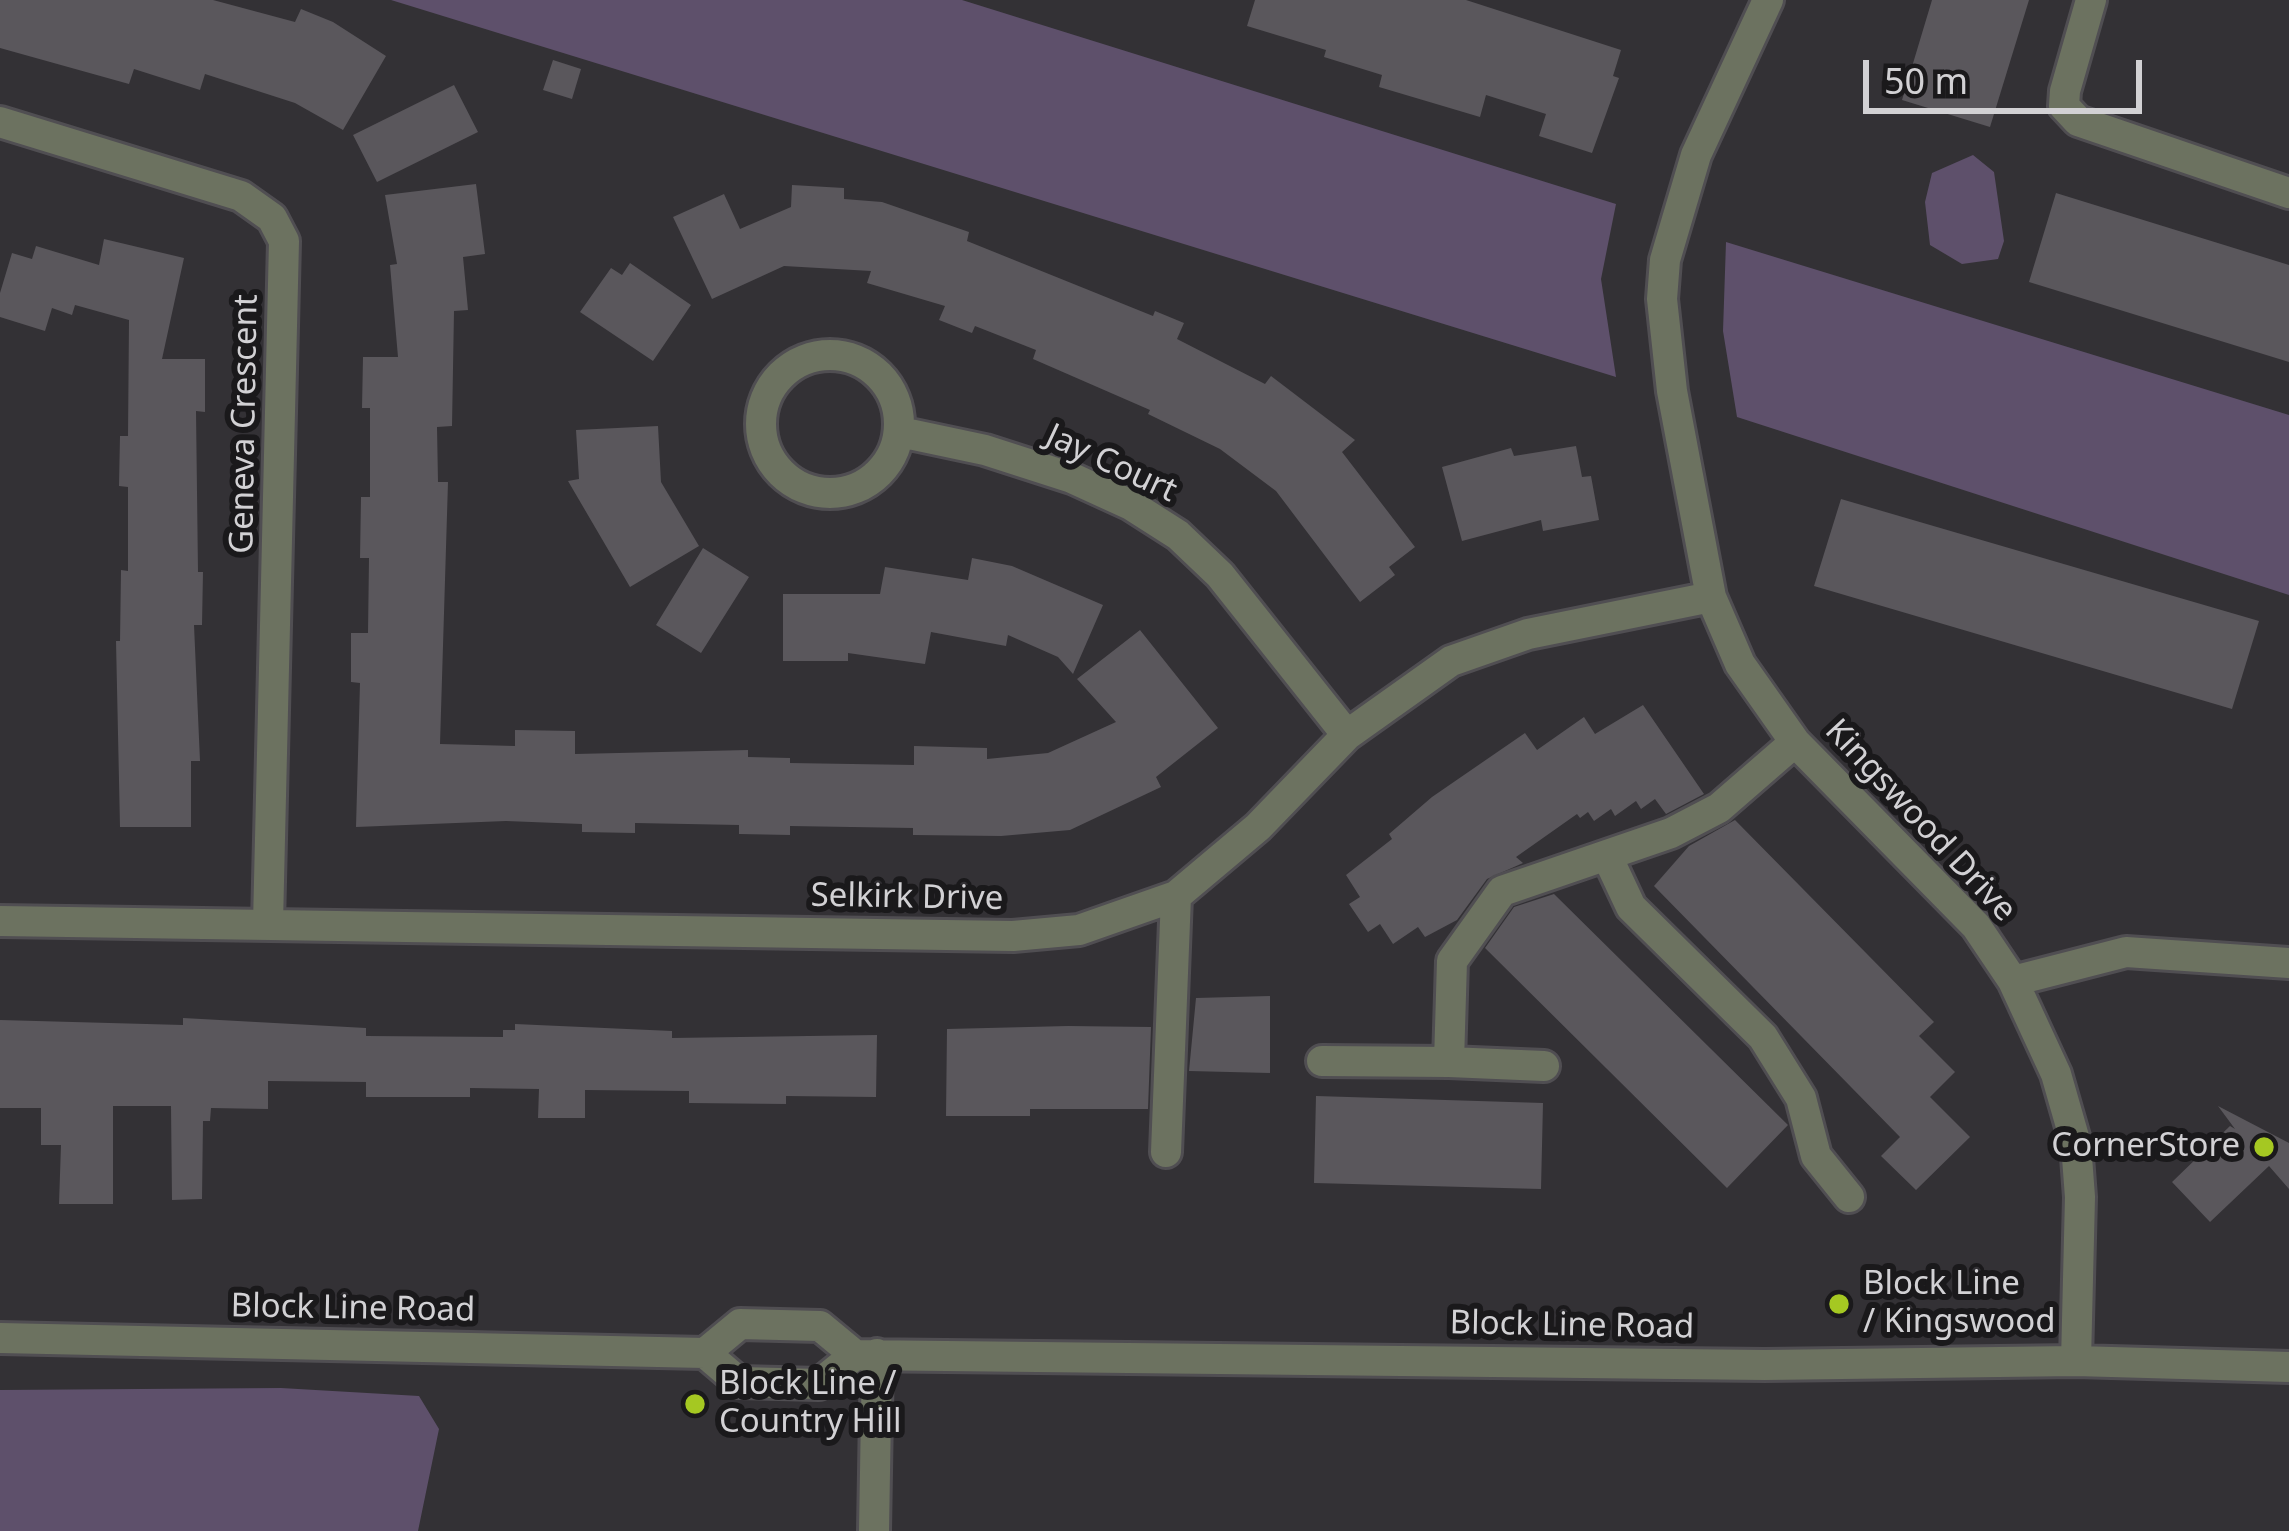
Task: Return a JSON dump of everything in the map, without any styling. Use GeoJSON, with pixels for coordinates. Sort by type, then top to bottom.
{"type":"FeatureCollection","features":[{"type":"Feature","properties":{"kind":"street","name":"Kingswood Drive"},"geometry":{"type":"LineString","coordinates":[[1768,0],[1696,155],[1665,260],[1662,298],[1672,391],[1712,597],[1740,664],[1796,742],[1976,926],[2013,981],[2056,1074],[2076,1144],[2076,1361]]}},
{"type":"Feature","properties":{"kind":"street"},"geometry":{"type":"LineString","coordinates":[[2091,0],[2065,91],[2064,106],[2078,122],[2289,193]]}},
{"type":"Feature","properties":{"kind":"street","name":"Geneva Crescent"},"geometry":{"type":"LineString","coordinates":[[0,122],[241,196],[272,218],[284,241],[268,924]]}},
{"type":"Feature","properties":{"kind":"street"},"geometry":{"type":"LineString","coordinates":[[818,356],[834,356],[850,357],[878,373],[896,400],[900,432],[890,460],[869,482],[842,493],[811,492],[785,478],[766,454],[760,425],[767,393],[788,368],[818,356]]}},
{"type":"Feature","properties":{"kind":"street","name":"Jay Court"},"geometry":{"type":"LineString","coordinates":[[900,432],[985,450],[1072,478],[1131,505],[1178,535],[1220,575],[1347,735]]}},
{"type":"Feature","properties":{"kind":"street","name":"Selkirk Drive"},"geometry":{"type":"LineString","coordinates":[[0,921],[1013,936],[1079,930],[1176,896],[1258,827],[1347,735],[1450,662],[1528,634],[1712,597]]}},
{"type":"Feature","properties":{"kind":"street"},"geometry":{"type":"LineString","coordinates":[[1449,1062],[1452,961],[1502,890],[1608,857],[1719,808],[1796,742]]}},
{"type":"Feature","properties":{"kind":"street"},"geometry":{"type":"LineString","coordinates":[[1608,857],[1631,907],[1763,1037],[1801,1098],[1816,1156],[1849,1197]]}},
{"type":"Feature","properties":{"kind":"street"},"geometry":{"type":"LineString","coordinates":[[1166,1152],[1176,896]]}},
{"type":"Feature","properties":{"kind":"street"},"geometry":{"type":"LineString","coordinates":[[2013,981],[2126,952],[2289,963]]}},
{"type":"Feature","properties":{"kind":"street"},"geometry":{"type":"LineString","coordinates":[[1322,1061],[1544,1066]]}},
{"type":"Feature","properties":{"kind":"street","name":"Block Line Road"},"geometry":{"type":"LineString","coordinates":[[705,1353],[740,1324],[820,1326],[866,1354],[1765,1365],[2076,1361],[2289,1367]]}},
{"type":"Feature","properties":{"kind":"street","name":"Block Line Road"},"geometry":{"type":"LineString","coordinates":[[0,1338],[705,1353],[739,1382],[819,1384],[866,1354]]}},
{"type":"Feature","properties":{"kind":"street"},"geometry":{"type":"LineString","coordinates":[[866,1354],[874,1531]]}},
{"type":"Feature","properties":{"kind":"shaded area"},"geometry":{"type":"Polygon","coordinates":[[[391,0],[962,0],[1616,204],[1601,279],[1616,377],[391,0]]]}},
{"type":"Feature","properties":{"kind":"shaded area"},"geometry":{"type":"Polygon","coordinates":[[[1973,155],[1994,172],[2004,241],[1998,259],[1962,264],[1930,245],[1925,202],[1932,173],[1973,155]]]}},
{"type":"Feature","properties":{"kind":"shaded area"},"geometry":{"type":"Polygon","coordinates":[[[1726,242],[2289,415],[2289,595],[1737,417],[1723,331],[1726,242]]]}},
{"type":"Feature","properties":{"kind":"shaded area"},"geometry":{"type":"Polygon","coordinates":[[[281,1388],[419,1396],[439,1429],[418,1531],[0,1531],[0,1390],[281,1388]]]}},
{"type":"Feature","properties":{"kind":"building"},"geometry":{"type":"Polygon","coordinates":[[[0,0],[213,0],[295,22],[301,9],[333,22],[386,56],[343,130],[295,103],[205,74],[200,90],[134,69],[129,84],[0,48],[0,0]]]}},
{"type":"Feature","properties":{"kind":"building"},"geometry":{"type":"Polygon","coordinates":[[[1255,0],[1466,0],[1621,50],[1613,76],[1619,78],[1592,153],[1539,136],[1546,114],[1486,95],[1480,117],[1379,87],[1382,75],[1324,57],[1326,50],[1247,26],[1255,0]]]}},
{"type":"Feature","properties":{"kind":"building"},"geometry":{"type":"Polygon","coordinates":[[[1932,0],[2029,0],[1990,127],[1902,100],[1932,0]]]}},
{"type":"Feature","properties":{"kind":"building"},"geometry":{"type":"Polygon","coordinates":[[[553,60],[581,69],[572,99],[543,90],[553,60]]]}},
{"type":"Feature","properties":{"kind":"building"},"geometry":{"type":"Polygon","coordinates":[[[454,85],[478,132],[377,182],[353,135],[454,85]]]}},
{"type":"Feature","properties":{"kind":"building"},"geometry":{"type":"Polygon","coordinates":[[[476,184],[485,254],[463,257],[468,310],[454,311],[452,426],[437,427],[438,482],[448,482],[440,744],[515,746],[515,730],[575,731],[575,754],[748,750],[748,757],[790,758],[790,763],[914,765],[914,746],[987,748],[987,759],[1048,753],[1116,722],[1077,679],[1140,630],[1218,728],[1156,777],[1161,787],[1070,830],[1001,836],[913,835],[913,828],[790,826],[790,835],[739,834],[739,825],[635,823],[635,833],[582,832],[582,824],[506,821],[356,827],[360,683],[351,682],[351,633],[368,633],[369,558],[360,558],[361,497],[370,497],[370,408],[362,408],[363,357],[398,357],[390,265],[397,264],[385,195],[476,184]]]}},
{"type":"Feature","properties":{"kind":"building"},"geometry":{"type":"Polygon","coordinates":[[[792,185],[844,188],[844,199],[882,202],[969,232],[967,241],[1153,316],[1155,311],[1184,323],[1177,339],[1265,384],[1271,376],[1355,440],[1342,452],[1415,547],[1389,567],[1395,575],[1360,602],[1276,491],[1220,449],[1148,414],[1150,410],[1033,359],[1036,350],[975,326],[972,333],[939,320],[945,306],[867,283],[871,271],[784,266],[712,299],[673,217],[724,194],[740,229],[791,207],[792,185]]]}},
{"type":"Feature","properties":{"kind":"building"},"geometry":{"type":"Polygon","coordinates":[[[2056,193],[2289,265],[2289,362],[2029,282],[2056,193]]]}},
{"type":"Feature","properties":{"kind":"building"},"geometry":{"type":"Polygon","coordinates":[[[104,239],[184,258],[162,359],[205,359],[205,412],[196,411],[198,572],[203,572],[202,625],[194,625],[200,761],[191,761],[191,827],[120,827],[116,641],[120,641],[121,570],[128,571],[128,487],[119,486],[120,436],[128,436],[129,320],[75,305],[72,315],[52,308],[45,331],[0,317],[0,293],[12,253],[32,259],[36,246],[99,265],[104,239]]]}},
{"type":"Feature","properties":{"kind":"building"},"geometry":{"type":"Polygon","coordinates":[[[630,263],[691,305],[653,361],[580,312],[611,268],[622,275],[630,263]]]}},
{"type":"Feature","properties":{"kind":"building"},"geometry":{"type":"Polygon","coordinates":[[[658,426],[661,482],[699,546],[630,587],[568,481],[579,479],[576,430],[658,426]]]}},
{"type":"Feature","properties":{"kind":"building"},"geometry":{"type":"Polygon","coordinates":[[[1576,446],[1582,477],[1591,476],[1599,520],[1543,531],[1541,520],[1462,541],[1442,467],[1511,448],[1514,456],[1576,446]]]}},
{"type":"Feature","properties":{"kind":"building"},"geometry":{"type":"Polygon","coordinates":[[[1841,499],[2259,621],[2232,709],[1814,586],[1841,499]]]}},
{"type":"Feature","properties":{"kind":"building"},"geometry":{"type":"Polygon","coordinates":[[[703,548],[749,577],[701,653],[656,625],[703,548]]]}},
{"type":"Feature","properties":{"kind":"building"},"geometry":{"type":"Polygon","coordinates":[[[972,558],[1012,566],[1103,605],[1073,674],[1058,657],[1008,635],[1006,646],[931,632],[925,664],[848,653],[848,661],[783,661],[783,594],[880,594],[885,567],[968,580],[972,558]]]}},
{"type":"Feature","properties":{"kind":"building"},"geometry":{"type":"Polygon","coordinates":[[[1643,705],[1704,794],[1666,814],[1655,799],[1641,809],[1636,801],[1615,816],[1611,809],[1594,821],[1588,812],[1580,818],[1577,814],[1516,857],[1523,863],[1487,879],[1457,920],[1425,937],[1418,927],[1393,944],[1380,924],[1368,932],[1349,904],[1360,897],[1346,875],[1392,839],[1389,834],[1432,797],[1525,733],[1537,750],[1584,717],[1595,734],[1643,705]]]}},
{"type":"Feature","properties":{"kind":"building"},"geometry":{"type":"Polygon","coordinates":[[[1735,820],[1934,1022],[1919,1036],[1955,1072],[1930,1097],[1970,1137],[1916,1190],[1881,1156],[1900,1137],[1654,886],[1689,846],[1735,820]]]}},
{"type":"Feature","properties":{"kind":"building"},"geometry":{"type":"Polygon","coordinates":[[[1554,894],[1788,1125],[1727,1188],[1485,948],[1514,907],[1554,894]]]}},
{"type":"Feature","properties":{"kind":"building"},"geometry":{"type":"Polygon","coordinates":[[[1270,996],[1270,1073],[1189,1071],[1196,998],[1270,996]]]}},
{"type":"Feature","properties":{"kind":"building"},"geometry":{"type":"Polygon","coordinates":[[[183,1018],[366,1028],[366,1036],[503,1037],[503,1030],[515,1030],[515,1024],[672,1031],[672,1038],[877,1035],[876,1097],[786,1096],[786,1104],[689,1103],[689,1091],[585,1090],[585,1118],[538,1118],[539,1089],[470,1088],[470,1097],[366,1097],[366,1082],[268,1081],[268,1109],[211,1108],[210,1121],[203,1121],[202,1199],[172,1200],[171,1106],[113,1106],[113,1204],[59,1204],[61,1145],[41,1145],[41,1108],[0,1108],[0,1020],[183,1025],[183,1018]]]}},
{"type":"Feature","properties":{"kind":"building"},"geometry":{"type":"Polygon","coordinates":[[[1151,1027],[1148,1109],[1030,1109],[1030,1116],[946,1116],[947,1029],[1151,1027]]]}},
{"type":"Feature","properties":{"kind":"building"},"geometry":{"type":"Polygon","coordinates":[[[1316,1096],[1543,1103],[1541,1189],[1314,1183],[1316,1096]]]}},
{"type":"Feature","properties":{"kind":"building"},"geometry":{"type":"Polygon","coordinates":[[[2218,1106],[2289,1143],[2289,1189],[2269,1166],[2210,1222],[2172,1182],[2230,1126],[2235,1129],[2218,1106]]]}},
{"type":"Feature","properties":{"kind":"place","name":"CornerStore"},"geometry":{"type":"Point","coordinates":[2264,1147]}},
{"type":"Feature","properties":{"kind":"place","name":"Block Line / Kingswood"},"geometry":{"type":"Point","coordinates":[1839,1304]}},
{"type":"Feature","properties":{"kind":"place","name":"Block Line / Country Hill"},"geometry":{"type":"Point","coordinates":[695,1404]}}]}
